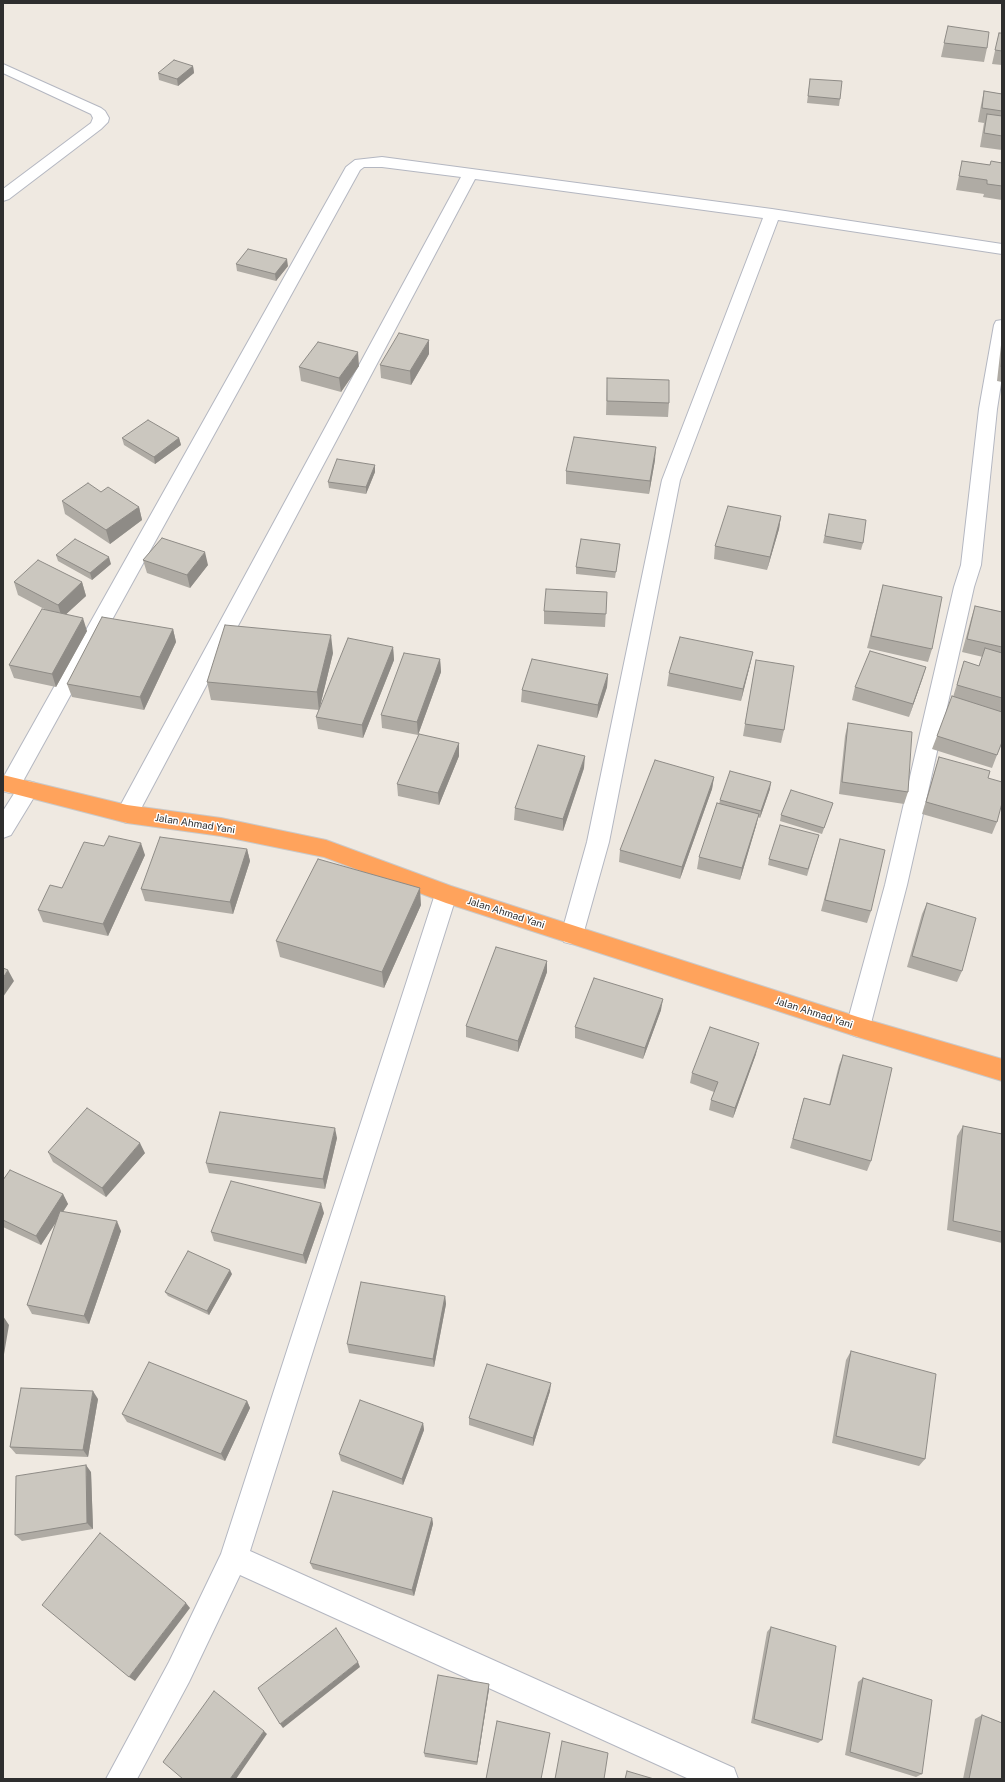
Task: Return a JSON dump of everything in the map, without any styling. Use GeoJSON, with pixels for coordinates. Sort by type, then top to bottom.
{"type":"FeatureCollection","features":[{"type":"Feature","properties":{"kind":"highway","name":"Jalan Ahmad Yani"},"geometry":{"type":"LineString","coordinates":[[14,786],[127,814],[221,827],[326,850],[446,894],[858,1027],[1002,1070]]}},
{"type":"Feature","properties":{"kind":"street"},"geometry":{"type":"LineString","coordinates":[[3,68],[96,111],[100,114],[101,118],[100,122],[96,126],[3,196]]}},
{"type":"Feature","properties":{"kind":"street"},"geometry":{"type":"LineString","coordinates":[[3,829],[14,786],[354,167],[360,163],[382,162],[772,214],[1002,249]]}},
{"type":"Feature","properties":{"kind":"street"},"geometry":{"type":"LineString","coordinates":[[127,814],[470,174]]}},
{"type":"Feature","properties":{"kind":"street"},"geometry":{"type":"LineString","coordinates":[[572,935],[598,842],[671,480],[772,214]]}},
{"type":"Feature","properties":{"kind":"street"},"geometry":{"type":"LineString","coordinates":[[858,1027],[896,885],[964,588],[971,565],[988,409],[1002,325]]}},
{"type":"Feature","properties":{"kind":"street"},"geometry":{"type":"LineString","coordinates":[[121,1779],[179,1672],[234,1558],[446,894]]}},
{"type":"Feature","properties":{"kind":"street"},"geometry":{"type":"LineString","coordinates":[[234,1558],[723,1779]]}},
{"type":"Feature","properties":{"kind":"building"},"geometry":{"type":"Polygon","coordinates":[[[948,26],[989,32],[987,48],[944,43],[948,26]]]}},
{"type":"Feature","properties":{"kind":"building"},"geometry":{"type":"Polygon","coordinates":[[[999,33],[1002,33],[1002,51],[995,50],[999,33]]]}},
{"type":"Feature","properties":{"kind":"building"},"geometry":{"type":"Polygon","coordinates":[[[174,60],[193,66],[177,79],[158,73],[174,60]]]}},
{"type":"Feature","properties":{"kind":"building"},"geometry":{"type":"Polygon","coordinates":[[[810,79],[842,81],[840,99],[808,96],[810,79]]]}},
{"type":"Feature","properties":{"kind":"building"},"geometry":{"type":"Polygon","coordinates":[[[984,91],[1002,94],[1002,111],[982,108],[984,91]]]}},
{"type":"Feature","properties":{"kind":"building"},"geometry":{"type":"Polygon","coordinates":[[[987,114],[1002,116],[1002,136],[984,133],[987,114]]]}},
{"type":"Feature","properties":{"kind":"building"},"geometry":{"type":"Polygon","coordinates":[[[962,161],[990,165],[991,161],[1002,163],[1002,186],[987,184],[987,180],[959,176],[962,161]]]}},
{"type":"Feature","properties":{"kind":"building"},"geometry":{"type":"Polygon","coordinates":[[[248,249],[287,259],[275,274],[236,264],[248,249]]]}},
{"type":"Feature","properties":{"kind":"building"},"geometry":{"type":"Polygon","coordinates":[[[399,333],[429,340],[410,371],[380,365],[399,333]]]}},
{"type":"Feature","properties":{"kind":"building"},"geometry":{"type":"Polygon","coordinates":[[[318,342],[358,352],[339,378],[299,367],[318,342]]]}},
{"type":"Feature","properties":{"kind":"building"},"geometry":{"type":"Polygon","coordinates":[[[607,378],[669,380],[669,403],[607,401],[607,378]]]}},
{"type":"Feature","properties":{"kind":"building"},"geometry":{"type":"Polygon","coordinates":[[[148,420],[179,438],[154,457],[122,438],[148,420]]]}},
{"type":"Feature","properties":{"kind":"building"},"geometry":{"type":"Polygon","coordinates":[[[574,437],[656,447],[650,481],[566,471],[574,437]]]}},
{"type":"Feature","properties":{"kind":"building"},"geometry":{"type":"Polygon","coordinates":[[[337,459],[375,465],[366,487],[328,482],[337,459]]]}},
{"type":"Feature","properties":{"kind":"building"},"geometry":{"type":"Polygon","coordinates":[[[88,483],[101,492],[108,487],[139,507],[106,530],[62,501],[88,483]]]}},
{"type":"Feature","properties":{"kind":"building"},"geometry":{"type":"Polygon","coordinates":[[[728,506],[781,516],[770,557],[715,546],[728,506]]]}},
{"type":"Feature","properties":{"kind":"building"},"geometry":{"type":"Polygon","coordinates":[[[829,514],[866,520],[863,543],[825,536],[829,514]]]}},
{"type":"Feature","properties":{"kind":"building"},"geometry":{"type":"Polygon","coordinates":[[[162,538],[205,552],[187,575],[143,560],[162,538]]]}},
{"type":"Feature","properties":{"kind":"building"},"geometry":{"type":"Polygon","coordinates":[[[75,539],[109,557],[90,573],[56,555],[75,539]]]}},
{"type":"Feature","properties":{"kind":"building"},"geometry":{"type":"Polygon","coordinates":[[[581,539],[620,544],[616,572],[576,567],[581,539]]]}},
{"type":"Feature","properties":{"kind":"building"},"geometry":{"type":"Polygon","coordinates":[[[38,560],[82,582],[58,605],[14,582],[38,560]]]}},
{"type":"Feature","properties":{"kind":"building"},"geometry":{"type":"Polygon","coordinates":[[[883,585],[942,597],[932,649],[871,636],[883,585]]]}},
{"type":"Feature","properties":{"kind":"building"},"geometry":{"type":"Polygon","coordinates":[[[546,589],[607,592],[606,614],[544,611],[546,589]]]}},
{"type":"Feature","properties":{"kind":"building"},"geometry":{"type":"Polygon","coordinates":[[[975,606],[1002,612],[1002,647],[967,639],[975,606]]]}},
{"type":"Feature","properties":{"kind":"building"},"geometry":{"type":"Polygon","coordinates":[[[42,609],[83,618],[52,674],[9,665],[42,609]]]}},
{"type":"Feature","properties":{"kind":"building"},"geometry":{"type":"Polygon","coordinates":[[[102,617],[173,629],[140,697],[67,684],[102,617]]]}},
{"type":"Feature","properties":{"kind":"building"},"geometry":{"type":"Polygon","coordinates":[[[225,625],[331,635],[317,692],[207,682],[225,625]]]}},
{"type":"Feature","properties":{"kind":"building"},"geometry":{"type":"Polygon","coordinates":[[[680,637],[753,652],[743,689],[669,673],[680,637]]]}},
{"type":"Feature","properties":{"kind":"building"},"geometry":{"type":"Polygon","coordinates":[[[348,638],[393,647],[362,725],[316,717],[348,638]]]}},
{"type":"Feature","properties":{"kind":"building"},"geometry":{"type":"Polygon","coordinates":[[[985,648],[1002,653],[1002,698],[957,685],[964,661],[979,666],[985,648]]]}},
{"type":"Feature","properties":{"kind":"building"},"geometry":{"type":"Polygon","coordinates":[[[870,651],[926,667],[913,704],[855,687],[870,651]]]}},
{"type":"Feature","properties":{"kind":"building"},"geometry":{"type":"Polygon","coordinates":[[[404,653],[440,659],[417,722],[381,715],[404,653]]]}},
{"type":"Feature","properties":{"kind":"building"},"geometry":{"type":"Polygon","coordinates":[[[532,659],[608,674],[598,705],[522,690],[532,659]]]}},
{"type":"Feature","properties":{"kind":"building"},"geometry":{"type":"Polygon","coordinates":[[[756,660],[794,666],[784,730],[745,724],[756,660]]]}},
{"type":"Feature","properties":{"kind":"building"},"geometry":{"type":"Polygon","coordinates":[[[952,696],[1002,712],[1002,742],[997,755],[937,736],[952,696]]]}},
{"type":"Feature","properties":{"kind":"building"},"geometry":{"type":"Polygon","coordinates":[[[848,723],[912,732],[908,792],[842,782],[848,723]]]}},
{"type":"Feature","properties":{"kind":"building"},"geometry":{"type":"Polygon","coordinates":[[[419,734],[459,743],[438,793],[397,784],[419,734]]]}},
{"type":"Feature","properties":{"kind":"building"},"geometry":{"type":"Polygon","coordinates":[[[538,745],[585,756],[563,819],[515,808],[538,745]]]}},
{"type":"Feature","properties":{"kind":"building"},"geometry":{"type":"Polygon","coordinates":[[[939,757],[990,771],[988,778],[1002,782],[1002,803],[997,822],[926,802],[939,757]]]}},
{"type":"Feature","properties":{"kind":"building"},"geometry":{"type":"Polygon","coordinates":[[[655,760],[714,777],[682,867],[620,850],[655,760]]]}},
{"type":"Feature","properties":{"kind":"building"},"geometry":{"type":"Polygon","coordinates":[[[730,771],[771,782],[761,811],[720,800],[730,771]]]}},
{"type":"Feature","properties":{"kind":"building"},"geometry":{"type":"Polygon","coordinates":[[[791,790],[833,803],[824,828],[781,815],[791,790]]]}},
{"type":"Feature","properties":{"kind":"building"},"geometry":{"type":"Polygon","coordinates":[[[717,803],[759,814],[742,868],[699,857],[717,803]]]}},
{"type":"Feature","properties":{"kind":"building"},"geometry":{"type":"Polygon","coordinates":[[[780,825],[819,835],[808,869],[769,859],[780,825]]]}},
{"type":"Feature","properties":{"kind":"building"},"geometry":{"type":"Polygon","coordinates":[[[109,836],[141,843],[103,924],[38,910],[50,885],[62,888],[84,842],[104,846],[109,836]]]}},
{"type":"Feature","properties":{"kind":"building"},"geometry":{"type":"Polygon","coordinates":[[[160,837],[247,849],[230,902],[141,889],[160,837]]]}},
{"type":"Feature","properties":{"kind":"building"},"geometry":{"type":"Polygon","coordinates":[[[840,839],[885,850],[871,911],[825,900],[840,839]]]}},
{"type":"Feature","properties":{"kind":"building"},"geometry":{"type":"Polygon","coordinates":[[[318,859],[420,888],[382,972],[276,941],[318,859]]]}},
{"type":"Feature","properties":{"kind":"building"},"geometry":{"type":"Polygon","coordinates":[[[927,903],[976,918],[962,971],[912,956],[927,903]]]}},
{"type":"Feature","properties":{"kind":"building"},"geometry":{"type":"Polygon","coordinates":[[[496,947],[547,961],[518,1041],[466,1026],[496,947]]]}},
{"type":"Feature","properties":{"kind":"building"},"geometry":{"type":"Polygon","coordinates":[[[3,968],[8,970],[3,978],[3,968]]]}},
{"type":"Feature","properties":{"kind":"building"},"geometry":{"type":"Polygon","coordinates":[[[594,978],[663,999],[645,1048],[575,1027],[594,978]]]}},
{"type":"Feature","properties":{"kind":"building"},"geometry":{"type":"Polygon","coordinates":[[[710,1027],[759,1043],[735,1108],[711,1100],[718,1082],[692,1073],[710,1027]]]}},
{"type":"Feature","properties":{"kind":"building"},"geometry":{"type":"Polygon","coordinates":[[[843,1055],[892,1068],[871,1161],[793,1139],[804,1098],[830,1105],[843,1055]]]}},
{"type":"Feature","properties":{"kind":"building"},"geometry":{"type":"Polygon","coordinates":[[[87,1108],[140,1143],[102,1188],[48,1152],[87,1108]]]}},
{"type":"Feature","properties":{"kind":"building"},"geometry":{"type":"Polygon","coordinates":[[[220,1112],[335,1128],[323,1179],[206,1163],[220,1112]]]}},
{"type":"Feature","properties":{"kind":"building"},"geometry":{"type":"Polygon","coordinates":[[[963,1126],[1002,1134],[1002,1232],[953,1221],[963,1126]]]}},
{"type":"Feature","properties":{"kind":"building"},"geometry":{"type":"Polygon","coordinates":[[[10,1170],[63,1194],[36,1236],[3,1220],[3,1180],[10,1170]]]}},
{"type":"Feature","properties":{"kind":"building"},"geometry":{"type":"Polygon","coordinates":[[[231,1181],[321,1203],[303,1255],[211,1232],[231,1181]]]}},
{"type":"Feature","properties":{"kind":"building"},"geometry":{"type":"Polygon","coordinates":[[[60,1211],[117,1221],[84,1316],[27,1305],[60,1211]]]}},
{"type":"Feature","properties":{"kind":"building"},"geometry":{"type":"Polygon","coordinates":[[[188,1251],[230,1270],[207,1311],[165,1292],[188,1251]]]}},
{"type":"Feature","properties":{"kind":"building"},"geometry":{"type":"Polygon","coordinates":[[[361,1282],[445,1296],[433,1359],[347,1344],[361,1282]]]}},
{"type":"Feature","properties":{"kind":"building"},"geometry":{"type":"Polygon","coordinates":[[[851,1351],[936,1374],[925,1459],[836,1436],[851,1351]]]}},
{"type":"Feature","properties":{"kind":"building"},"geometry":{"type":"Polygon","coordinates":[[[149,1362],[247,1401],[221,1454],[122,1414],[149,1362]]]}},
{"type":"Feature","properties":{"kind":"building"},"geometry":{"type":"Polygon","coordinates":[[[487,1364],[551,1383],[533,1438],[469,1418],[487,1364]]]}},
{"type":"Feature","properties":{"kind":"building"},"geometry":{"type":"Polygon","coordinates":[[[21,1388],[93,1391],[83,1450],[10,1447],[21,1388]]]}},
{"type":"Feature","properties":{"kind":"building"},"geometry":{"type":"Polygon","coordinates":[[[360,1400],[423,1423],[402,1479],[339,1454],[360,1400]]]}},
{"type":"Feature","properties":{"kind":"building"},"geometry":{"type":"Polygon","coordinates":[[[86,1465],[87,1523],[15,1535],[16,1476],[86,1465]]]}},
{"type":"Feature","properties":{"kind":"building"},"geometry":{"type":"Polygon","coordinates":[[[333,1491],[432,1518],[412,1590],[310,1563],[333,1491]]]}},
{"type":"Feature","properties":{"kind":"building"},"geometry":{"type":"Polygon","coordinates":[[[100,1533],[186,1603],[129,1677],[42,1605],[100,1533]]]}},
{"type":"Feature","properties":{"kind":"building"},"geometry":{"type":"Polygon","coordinates":[[[771,1627],[836,1646],[822,1740],[754,1719],[771,1627]]]}},
{"type":"Feature","properties":{"kind":"building"},"geometry":{"type":"Polygon","coordinates":[[[336,1628],[358,1662],[280,1724],[258,1688],[336,1628]]]}},
{"type":"Feature","properties":{"kind":"building"},"geometry":{"type":"Polygon","coordinates":[[[438,1675],[489,1684],[477,1762],[424,1753],[438,1675]]]}},
{"type":"Feature","properties":{"kind":"building"},"geometry":{"type":"Polygon","coordinates":[[[863,1678],[932,1700],[922,1774],[850,1752],[863,1678]]]}},
{"type":"Feature","properties":{"kind":"building"},"geometry":{"type":"Polygon","coordinates":[[[214,1691],[264,1731],[230,1779],[183,1779],[163,1762],[214,1691]]]}},
{"type":"Feature","properties":{"kind":"building"},"geometry":{"type":"Polygon","coordinates":[[[982,1715],[1002,1723],[1002,1779],[969,1779],[982,1715]]]}},
{"type":"Feature","properties":{"kind":"building"},"geometry":{"type":"Polygon","coordinates":[[[497,1721],[550,1733],[541,1779],[486,1779],[497,1721]]]}},
{"type":"Feature","properties":{"kind":"building"},"geometry":{"type":"Polygon","coordinates":[[[562,1741],[608,1753],[604,1779],[555,1779],[562,1741]]]}},
{"type":"Feature","properties":{"kind":"building"},"geometry":{"type":"Polygon","coordinates":[[[627,1771],[654,1779],[625,1779],[627,1771]]]}}]}
